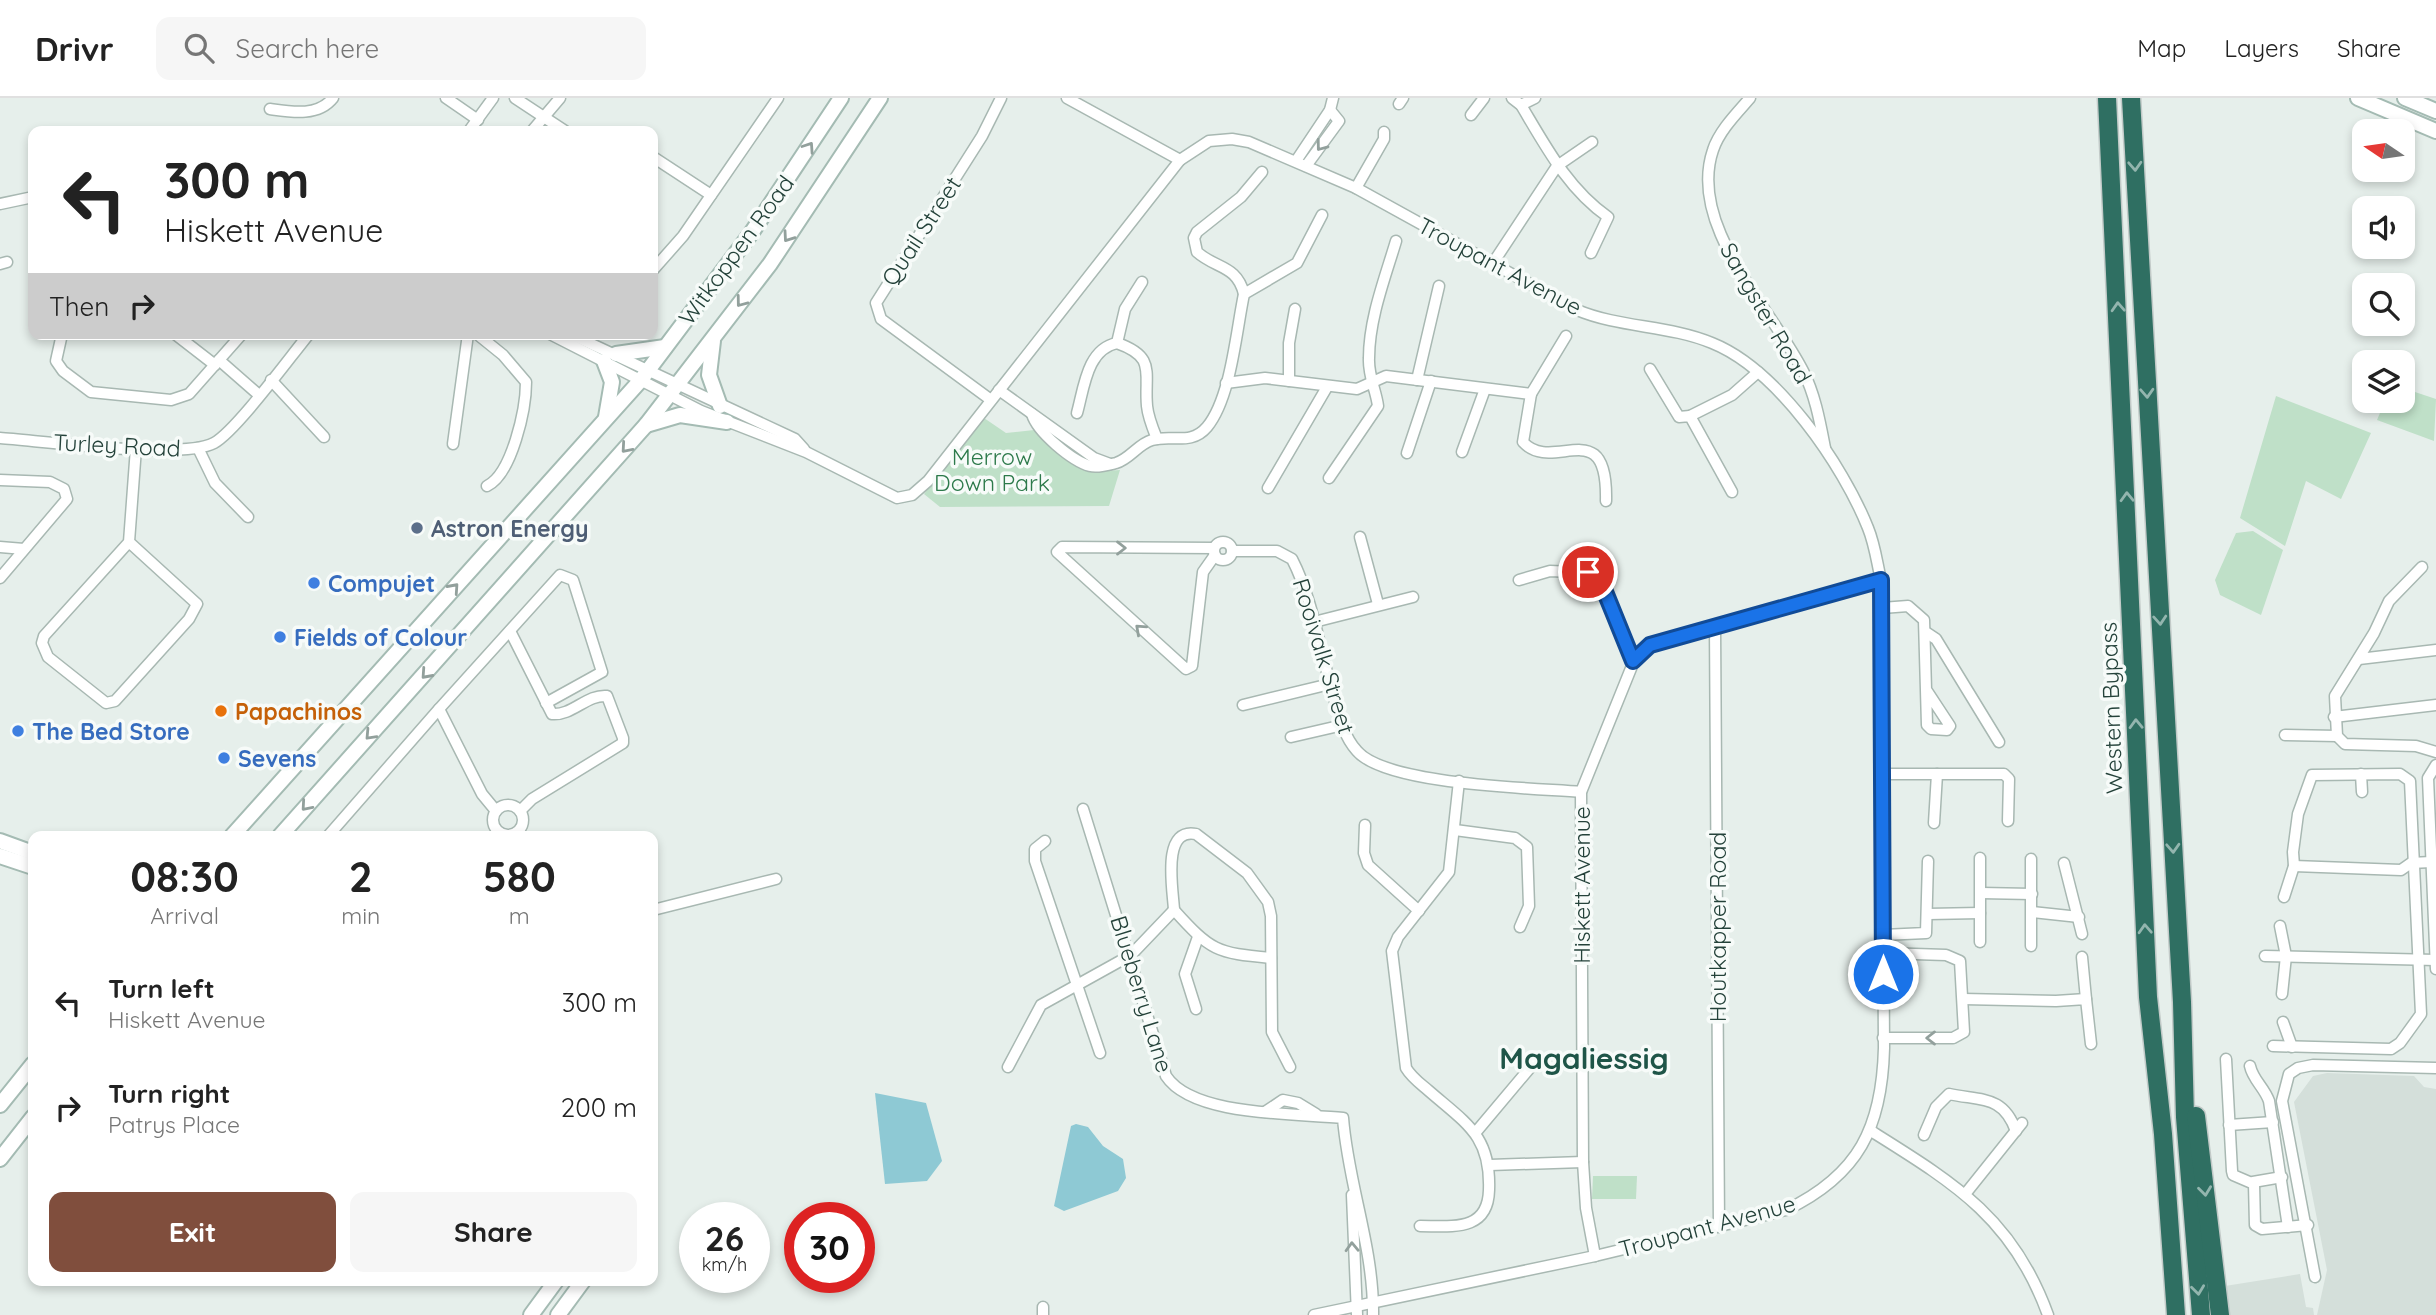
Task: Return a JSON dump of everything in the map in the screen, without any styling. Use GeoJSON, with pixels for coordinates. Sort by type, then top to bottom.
{"type":"FeatureCollection","features":[{"type":"Feature","properties":{"kind":"highway","name":"Western Bypass"},"geometry":{"type":"LineString","coordinates":[[2107,98],[2148,997],[2163,1134],[2176,1315]]}},
{"type":"Feature","properties":{"kind":"highway"},"geometry":{"type":"LineString","coordinates":[[2132,98],[2182,1002],[2185,1117],[2201,1315]]}},
{"type":"Feature","properties":{"kind":"highway"},"geometry":{"type":"LineString","coordinates":[[2148,997],[2164,1315]]}},
{"type":"Feature","properties":{"kind":"highway"},"geometry":{"type":"LineString","coordinates":[[2182,1002],[2220,1315]]}},
{"type":"Feature","properties":{"kind":"main road","name":"Witkoppen Road"},"geometry":{"type":"LineString","coordinates":[[235,831],[645,375],[752,232],[841,98]]}},
{"type":"Feature","properties":{"kind":"main road","name":"Witkoppen Road"},"geometry":{"type":"LineString","coordinates":[[284,831],[646,425],[713,340],[810,206],[880,98]]}},
{"type":"Feature","properties":{"kind":"main road"},"geometry":{"type":"LineString","coordinates":[[2358,98],[2436,131]]}},
{"type":"Feature","properties":{"kind":"main road"},"geometry":{"type":"LineString","coordinates":[[2404,98],[2436,111]]}},
{"type":"Feature","properties":{"kind":"main road"},"geometry":{"type":"LineString","coordinates":[[713,340],[709,375],[720,406]]}},
{"type":"Feature","properties":{"kind":"main road"},"geometry":{"type":"LineString","coordinates":[[605,422],[612,382],[610,358],[665,347]]}},
{"type":"Feature","properties":{"kind":"main road"},"geometry":{"type":"LineString","coordinates":[[646,425],[680,415],[727,422]]}},
{"type":"Feature","properties":{"kind":"main road"},"geometry":{"type":"LineString","coordinates":[[0,841],[28,851]]}},
{"type":"Feature","properties":{"kind":"main road"},"geometry":{"type":"LineString","coordinates":[[0,856],[28,865]]}},
{"type":"Feature","properties":{"kind":"main road"},"geometry":{"type":"LineString","coordinates":[[0,1105],[28,1070]]}},
{"type":"Feature","properties":{"kind":"main road"},"geometry":{"type":"LineString","coordinates":[[0,1159],[28,1123]]}},
{"type":"Feature","properties":{"kind":"main road"},"geometry":{"type":"LineString","coordinates":[[531,1315],[552,1286]]}},
{"type":"Feature","properties":{"kind":"main road"},"geometry":{"type":"LineString","coordinates":[[558,1315],[579,1286]]}},
{"type":"Feature","properties":{"kind":"street"},"geometry":{"type":"LineString","coordinates":[[270,109],[313,110],[324,107],[332,98]]}},
{"type":"Feature","properties":{"kind":"street"},"geometry":{"type":"LineString","coordinates":[[446,98],[478,120]]}},
{"type":"Feature","properties":{"kind":"street"},"geometry":{"type":"LineString","coordinates":[[473,126],[493,98]]}},
{"type":"Feature","properties":{"kind":"street"},"geometry":{"type":"LineString","coordinates":[[515,98],[557,126]]}},
{"type":"Feature","properties":{"kind":"street"},"geometry":{"type":"LineString","coordinates":[[537,126],[560,98]]}},
{"type":"Feature","properties":{"kind":"street"},"geometry":{"type":"LineString","coordinates":[[658,265],[675,247],[779,98]]}},
{"type":"Feature","properties":{"kind":"street","name":"Quail Street"},"geometry":{"type":"LineString","coordinates":[[991,400],[881,319],[876,303],[968,159],[1001,98]]}},
{"type":"Feature","properties":{"kind":"street"},"geometry":{"type":"LineString","coordinates":[[1067,98],[1180,160]]}},
{"type":"Feature","properties":{"kind":"street"},"geometry":{"type":"LineString","coordinates":[[1296,162],[1330,110],[1333,98]]}},
{"type":"Feature","properties":{"kind":"street"},"geometry":{"type":"LineString","coordinates":[[1471,115],[1484,98]]}},
{"type":"Feature","properties":{"kind":"street"},"geometry":{"type":"LineString","coordinates":[[1512,98],[1521,105],[1557,166],[1583,198],[1609,219],[1591,253]]}},
{"type":"Feature","properties":{"kind":"street"},"geometry":{"type":"LineString","coordinates":[[1521,105],[1535,98]]}},
{"type":"Feature","properties":{"kind":"street","name":"Sangster Road"},"geometry":{"type":"LineString","coordinates":[[1750,98],[1713,149],[1709,172],[1715,217],[1732,258],[1803,370],[1814,400],[1826,455]]}},
{"type":"Feature","properties":{"kind":"street"},"geometry":{"type":"LineString","coordinates":[[1306,166],[1339,121],[1330,110]]}},
{"type":"Feature","properties":{"kind":"street"},"geometry":{"type":"LineString","coordinates":[[1356,188],[1382,144],[1384,132]]}},
{"type":"Feature","properties":{"kind":"street","name":"Troupant Avenue"},"geometry":{"type":"LineString","coordinates":[[806,452],[897,498],[912,495],[928,481],[1180,160],[1209,141],[1232,139],[1249,142],[1356,188],[1585,313],[1693,336],[1727,350],[1758,372],[1789,401],[1826,455],[1868,528],[1881,580],[1883,1081],[1871,1131],[1848,1166],[1812,1197],[1777,1213],[1373,1303],[1357,1311],[1314,1315]]}},
{"type":"Feature","properties":{"kind":"street"},"geometry":{"type":"LineString","coordinates":[[1493,263],[1557,166],[1592,142]]}},
{"type":"Feature","properties":{"kind":"street"},"geometry":{"type":"LineString","coordinates":[[658,160],[711,195]]}},
{"type":"Feature","properties":{"kind":"street"},"geometry":{"type":"LineString","coordinates":[[999,390],[1032,414],[1043,433],[1079,461],[1095,467],[1110,464],[1157,439],[1184,439],[1202,432],[1213,418],[1226,383],[1244,294],[1241,282],[1234,274],[1197,252],[1194,238],[1241,197],[1262,173]]}},
{"type":"Feature","properties":{"kind":"street"},"geometry":{"type":"LineString","coordinates":[[0,204],[28,198]]}},
{"type":"Feature","properties":{"kind":"street"},"geometry":{"type":"LineString","coordinates":[[1244,294],[1287,272],[1297,263],[1322,215]]}},
{"type":"Feature","properties":{"kind":"street"},"geometry":{"type":"LineString","coordinates":[[1329,478],[1376,412],[1377,400],[1371,385],[1368,356],[1376,310],[1396,241]]}},
{"type":"Feature","properties":{"kind":"street"},"geometry":{"type":"LineString","coordinates":[[1117,343],[1125,309],[1142,282]]}},
{"type":"Feature","properties":{"kind":"street"},"geometry":{"type":"LineString","coordinates":[[1417,380],[1439,286]]}},
{"type":"Feature","properties":{"kind":"street"},"geometry":{"type":"LineString","coordinates":[[1289,381],[1289,343],[1295,309]]}},
{"type":"Feature","properties":{"kind":"street"},"geometry":{"type":"LineString","coordinates":[[1566,336],[1531,394],[1523,442],[1534,449],[1585,451],[1597,457],[1605,468],[1606,500]]}},
{"type":"Feature","properties":{"kind":"street"},"geometry":{"type":"LineString","coordinates":[[60,340],[56,356],[59,367],[79,386],[97,393],[180,398],[189,394],[237,340]]}},
{"type":"Feature","properties":{"kind":"street"},"geometry":{"type":"LineString","coordinates":[[184,340],[258,395]]}},
{"type":"Feature","properties":{"kind":"street","name":"Turley Road"},"geometry":{"type":"LineString","coordinates":[[0,438],[136,448],[198,448],[221,438],[304,340]]}},
{"type":"Feature","properties":{"kind":"street"},"geometry":{"type":"LineString","coordinates":[[453,444],[467,340]]}},
{"type":"Feature","properties":{"kind":"street"},"geometry":{"type":"LineString","coordinates":[[484,340],[503,355],[526,382],[516,436],[498,478],[487,486]]}},
{"type":"Feature","properties":{"kind":"street"},"geometry":{"type":"LineString","coordinates":[[565,340],[610,358],[673,389],[727,422],[806,452]]}},
{"type":"Feature","properties":{"kind":"street"},"geometry":{"type":"LineString","coordinates":[[580,340],[673,389],[795,439],[806,452]]}},
{"type":"Feature","properties":{"kind":"street"},"geometry":{"type":"LineString","coordinates":[[1077,413],[1094,359],[1106,347],[1117,343],[1137,351],[1146,364],[1148,410],[1157,439]]}},
{"type":"Feature","properties":{"kind":"street"},"geometry":{"type":"LineString","coordinates":[[1650,369],[1679,416],[1690,416],[1732,395],[1758,372]]}},
{"type":"Feature","properties":{"kind":"street"},"geometry":{"type":"LineString","coordinates":[[1226,383],[1265,378],[1357,389],[1371,385],[1384,376],[1531,394]]}},
{"type":"Feature","properties":{"kind":"street"},"geometry":{"type":"LineString","coordinates":[[271,380],[324,438]]}},
{"type":"Feature","properties":{"kind":"street"},"geometry":{"type":"LineString","coordinates":[[1407,453],[1431,381]]}},
{"type":"Feature","properties":{"kind":"street"},"geometry":{"type":"LineString","coordinates":[[1268,488],[1327,387]]}},
{"type":"Feature","properties":{"kind":"street"},"geometry":{"type":"LineString","coordinates":[[1462,452],[1485,389]]}},
{"type":"Feature","properties":{"kind":"street"},"geometry":{"type":"LineString","coordinates":[[1690,416],[1732,492]]}},
{"type":"Feature","properties":{"kind":"street"},"geometry":{"type":"LineString","coordinates":[[129,542],[197,604],[189,619],[115,701],[106,703],[48,657],[42,643],[44,636],[129,542],[136,448]]}},
{"type":"Feature","properties":{"kind":"street"},"geometry":{"type":"LineString","coordinates":[[198,448],[215,483],[248,517]]}},
{"type":"Feature","properties":{"kind":"street"},"geometry":{"type":"LineString","coordinates":[[0,480],[54,483],[67,493],[68,499],[0,578]]}},
{"type":"Feature","properties":{"kind":"street"},"geometry":{"type":"LineString","coordinates":[[1360,537],[1378,604]]}},
{"type":"Feature","properties":{"kind":"street"},"geometry":{"type":"LineString","coordinates":[[0,547],[24,549]]}},
{"type":"Feature","properties":{"kind":"street"},"geometry":{"type":"LineString","coordinates":[[1062,547],[1215,552],[1203,572],[1192,666],[1186,669],[1058,552],[1062,547]]}},
{"type":"Feature","properties":{"kind":"street","name":"Rooivalk Street"},"geometry":{"type":"LineString","coordinates":[[1215,552],[1225,559],[1232,551],[1278,551],[1288,555],[1296,567],[1314,622],[1343,725],[1354,749],[1374,765],[1393,771],[1459,781],[1581,792]]}},
{"type":"Feature","properties":{"kind":"street"},"geometry":{"type":"LineString","coordinates":[[2422,567],[2392,597],[2359,659],[2335,696],[2334,717],[2337,736],[2345,744],[2416,746],[2436,752]]}},
{"type":"Feature","properties":{"kind":"street"},"geometry":{"type":"LineString","coordinates":[[1519,580],[1550,571],[1588,572],[1597,576],[1633,661],[1650,645],[1881,580]]}},
{"type":"Feature","properties":{"kind":"street"},"geometry":{"type":"LineString","coordinates":[[332,831],[560,575],[567,575],[573,580],[622,743],[531,799],[520,811]]}},
{"type":"Feature","properties":{"kind":"street"},"geometry":{"type":"LineString","coordinates":[[1314,622],[1413,597]]}},
{"type":"Feature","properties":{"kind":"street"},"geometry":{"type":"LineString","coordinates":[[1882,608],[1908,606],[1915,609],[1924,620],[1927,633],[1927,691]]}},
{"type":"Feature","properties":{"kind":"street","name":"Houtkapper Road"},"geometry":{"type":"LineString","coordinates":[[1715,627],[1719,1227]]}},
{"type":"Feature","properties":{"kind":"street"},"geometry":{"type":"LineString","coordinates":[[509,631],[552,714],[556,715],[599,695],[607,696]]}},
{"type":"Feature","properties":{"kind":"street"},"geometry":{"type":"LineString","coordinates":[[1927,633],[1936,639],[1999,741]]}},
{"type":"Feature","properties":{"kind":"street"},"geometry":{"type":"LineString","coordinates":[[2359,659],[2436,650]]}},
{"type":"Feature","properties":{"kind":"street","name":"Hiskett Avenue"},"geometry":{"type":"LineString","coordinates":[[1595,1255],[1586,1208],[1583,1162],[1581,792],[1633,661]]}},
{"type":"Feature","properties":{"kind":"street"},"geometry":{"type":"LineString","coordinates":[[546,703],[602,672]]}},
{"type":"Feature","properties":{"kind":"street"},"geometry":{"type":"LineString","coordinates":[[1243,705],[1330,684]]}},
{"type":"Feature","properties":{"kind":"street"},"geometry":{"type":"LineString","coordinates":[[2334,717],[2436,705]]}},
{"type":"Feature","properties":{"kind":"street"},"geometry":{"type":"LineString","coordinates":[[439,709],[482,794],[496,811]]}},
{"type":"Feature","properties":{"kind":"street"},"geometry":{"type":"LineString","coordinates":[[1291,737],[1343,725]]}},
{"type":"Feature","properties":{"kind":"street"},"geometry":{"type":"LineString","coordinates":[[2285,735],[2337,736]]}},
{"type":"Feature","properties":{"kind":"street"},"geometry":{"type":"LineString","coordinates":[[2436,765],[2428,778],[2436,970]]}},
{"type":"Feature","properties":{"kind":"street"},"geometry":{"type":"LineString","coordinates":[[1882,774],[2008,776],[2008,821]]}},
{"type":"Feature","properties":{"kind":"street"},"geometry":{"type":"LineString","coordinates":[[1934,823],[1937,774]]}},
{"type":"Feature","properties":{"kind":"street"},"geometry":{"type":"LineString","coordinates":[[2361,774],[2362,792]]}},
{"type":"Feature","properties":{"kind":"street"},"geometry":{"type":"LineString","coordinates":[[2273,1046],[2387,1050],[2396,1047],[2422,1012],[2411,863],[2414,848],[2410,780],[2400,774],[2312,775],[2298,814],[2294,866],[2284,897]]}},
{"type":"Feature","properties":{"kind":"street"},"geometry":{"type":"LineString","coordinates":[[1420,1226],[1466,1224],[1481,1217],[1489,1202],[1490,1165],[1476,1132],[1412,1077],[1404,1063],[1392,956],[1398,937],[1449,872],[1459,781]]}},
{"type":"Feature","properties":{"kind":"street"},"geometry":{"type":"LineString","coordinates":[[498,831],[494,822],[496,811],[506,805],[520,811]]}},
{"type":"Feature","properties":{"kind":"street","name":"Blueberry Lane"},"geometry":{"type":"LineString","coordinates":[[1083,809],[1131,956],[1166,1076],[1172,1085],[1195,1099],[1265,1112],[1283,1100],[1298,1103],[1317,1115],[1343,1118],[1352,1187]]}},
{"type":"Feature","properties":{"kind":"street"},"geometry":{"type":"LineString","coordinates":[[515,831],[522,823],[520,811]]}},
{"type":"Feature","properties":{"kind":"street"},"geometry":{"type":"LineString","coordinates":[[1365,825],[1364,853],[1368,865],[1419,911]]}},
{"type":"Feature","properties":{"kind":"street"},"geometry":{"type":"LineString","coordinates":[[1455,830],[1515,838],[1527,847],[1529,906],[1520,927]]}},
{"type":"Feature","properties":{"kind":"street"},"geometry":{"type":"LineString","coordinates":[[1271,958],[1226,953],[1198,937],[1174,911],[1172,849],[1181,836],[1193,832],[1247,873],[1264,894],[1272,916],[1272,1032],[1290,1067]]}},
{"type":"Feature","properties":{"kind":"street"},"geometry":{"type":"LineString","coordinates":[[1045,841],[1035,849],[1035,861],[1074,984],[1100,1053]]}},
{"type":"Feature","properties":{"kind":"street"},"geometry":{"type":"LineString","coordinates":[[1980,858],[1980,942]]}},
{"type":"Feature","properties":{"kind":"street"},"geometry":{"type":"LineString","coordinates":[[2031,859],[2032,946]]}},
{"type":"Feature","properties":{"kind":"street"},"geometry":{"type":"LineString","coordinates":[[1883,935],[1923,934],[1928,929],[1928,861]]}},
{"type":"Feature","properties":{"kind":"street"},"geometry":{"type":"LineString","coordinates":[[2294,866],[2401,870],[2411,863],[2431,862]]}},
{"type":"Feature","properties":{"kind":"street"},"geometry":{"type":"LineString","coordinates":[[2064,863],[2082,934]]}},
{"type":"Feature","properties":{"kind":"street"},"geometry":{"type":"LineString","coordinates":[[658,909],[776,878]]}},
{"type":"Feature","properties":{"kind":"street"},"geometry":{"type":"LineString","coordinates":[[1981,893],[2032,894]]}},
{"type":"Feature","properties":{"kind":"street"},"geometry":{"type":"LineString","coordinates":[[1007,1067],[1036,1010],[1074,984],[1131,956],[1174,911]]}},
{"type":"Feature","properties":{"kind":"street"},"geometry":{"type":"LineString","coordinates":[[2032,912],[2079,917]]}},
{"type":"Feature","properties":{"kind":"street"},"geometry":{"type":"LineString","coordinates":[[1928,914],[1980,913]]}},
{"type":"Feature","properties":{"kind":"street"},"geometry":{"type":"LineString","coordinates":[[2280,926],[2286,956],[2282,994]]}},
{"type":"Feature","properties":{"kind":"street"},"geometry":{"type":"LineString","coordinates":[[1196,1009],[1185,974],[1198,937]]}},
{"type":"Feature","properties":{"kind":"street"},"geometry":{"type":"LineString","coordinates":[[1883,953],[1957,958],[1962,964],[1964,1032],[1957,1037],[1883,1038]]}},
{"type":"Feature","properties":{"kind":"street"},"geometry":{"type":"LineString","coordinates":[[2265,956],[2435,960]]}},
{"type":"Feature","properties":{"kind":"street"},"geometry":{"type":"LineString","coordinates":[[2082,957],[2091,1044]]}},
{"type":"Feature","properties":{"kind":"street"},"geometry":{"type":"LineString","coordinates":[[1963,999],[2086,999]]}},
{"type":"Feature","properties":{"kind":"street"},"geometry":{"type":"LineString","coordinates":[[2283,1022],[2292,1047]]}},
{"type":"Feature","properties":{"kind":"street"},"geometry":{"type":"LineString","coordinates":[[2226,1059],[2233,1175],[2253,1182],[2282,1177]]}},
{"type":"Feature","properties":{"kind":"street"},"geometry":{"type":"LineString","coordinates":[[1476,1132],[1534,1063]]}},
{"type":"Feature","properties":{"kind":"street"},"geometry":{"type":"LineString","coordinates":[[2315,1277],[2308,1226],[2282,1101],[2288,1074],[2298,1068],[2313,1065],[2436,1068]]}},
{"type":"Feature","properties":{"kind":"street"},"geometry":{"type":"LineString","coordinates":[[2250,1066],[2252,1076],[2265,1090],[2273,1122],[2288,1227]]}},
{"type":"Feature","properties":{"kind":"street"},"geometry":{"type":"LineString","coordinates":[[1924,1135],[1936,1107],[1949,1094],[2002,1106],[2009,1112],[2019,1127],[1966,1193]]}},
{"type":"Feature","properties":{"kind":"street"},"geometry":{"type":"LineString","coordinates":[[2229,1125],[2273,1122]]}},
{"type":"Feature","properties":{"kind":"street"},"geometry":{"type":"LineString","coordinates":[[1871,1131],[1966,1193],[1989,1214],[2018,1250],[2048,1315]]}},
{"type":"Feature","properties":{"kind":"street"},"geometry":{"type":"LineString","coordinates":[[1490,1165],[1583,1162]]}},
{"type":"Feature","properties":{"kind":"street"},"geometry":{"type":"LineString","coordinates":[[2253,1182],[2255,1225],[2262,1229],[2308,1226]]}},
{"type":"Feature","properties":{"kind":"street"},"geometry":{"type":"LineString","coordinates":[[1352,1187],[1362,1224],[1373,1315]]}},
{"type":"Feature","properties":{"kind":"street"},"geometry":{"type":"LineString","coordinates":[[1352,1187],[1357,1311]]}},
{"type":"Feature","properties":{"kind":"shaded area"},"geometry":{"type":"Polygon","coordinates":[[[2327,1073],[2414,1076],[2424,1087],[2436,1089],[2436,1315],[2317,1315],[2327,1270],[2294,1102],[2313,1076],[2327,1073]]]}},
{"type":"Feature","properties":{"kind":"shaded area"},"geometry":{"type":"Polygon","coordinates":[[[2300,1274],[2306,1307],[2313,1308],[2314,1315],[2228,1315],[2225,1286],[2300,1274]]]}},
{"type":"Feature","properties":{"kind":"green space"},"geometry":{"type":"Polygon","coordinates":[[[2415,392],[2436,399],[2434,441],[2377,420],[2380,413],[2415,413],[2415,392]]]}},
{"type":"Feature","properties":{"kind":"green space"},"geometry":{"type":"Polygon","coordinates":[[[2276,396],[2371,433],[2341,499],[2306,481],[2285,546],[2240,518],[2276,396]]]}},
{"type":"Feature","properties":{"kind":"green space","name":"Merrow Down Park"},"geometry":{"type":"Polygon","coordinates":[[[984,418],[1006,433],[1034,430],[1088,472],[1120,470],[1109,506],[940,507],[924,494],[984,418]]]}},
{"type":"Feature","properties":{"kind":"green space"},"geometry":{"type":"Polygon","coordinates":[[[2253,531],[2283,550],[2261,615],[2220,595],[2215,580],[2236,533],[2253,531]]]}},
{"type":"Feature","properties":{"kind":"green space"},"geometry":{"type":"Polygon","coordinates":[[[1593,1176],[1637,1176],[1636,1199],[1592,1199],[1593,1176]]]}},
{"type":"Feature","properties":{"kind":"water"},"geometry":{"type":"Polygon","coordinates":[[[875,1093],[926,1103],[942,1161],[927,1181],[885,1184],[875,1093]]]}},
{"type":"Feature","properties":{"kind":"water"},"geometry":{"type":"Polygon","coordinates":[[[1076,1124],[1088,1127],[1103,1146],[1123,1159],[1126,1178],[1118,1191],[1064,1211],[1054,1206],[1071,1126],[1076,1124]]]}},
{"type":"Feature","properties":{"kind":"place","name":"Astron Energy"},"geometry":{"type":"Point","coordinates":[417,528]}},
{"type":"Feature","properties":{"kind":"place","name":"Compujet"},"geometry":{"type":"Point","coordinates":[314,583]}},
{"type":"Feature","properties":{"kind":"place","name":"Fields of Colour"},"geometry":{"type":"Point","coordinates":[280,637]}},
{"type":"Feature","properties":{"kind":"place","name":"Papachinos"},"geometry":{"type":"Point","coordinates":[221,711]}},
{"type":"Feature","properties":{"kind":"place","name":"The Bed Store"},"geometry":{"type":"Point","coordinates":[18,731]}},
{"type":"Feature","properties":{"kind":"place","name":"Sevens"},"geometry":{"type":"Point","coordinates":[224,758]}},
{"type":"Feature","properties":{"kind":"district","name":"Magaliessig"},"geometry":{"type":"Point","coordinates":[1584,1058]}},
{"type":"Feature","properties":{"kind":"route"},"geometry":{"type":"LineString","coordinates":[[1588,572],[1597,576],[1601,582],[1633,661],[1650,645],[1881,580],[1883,974]]}}]}
